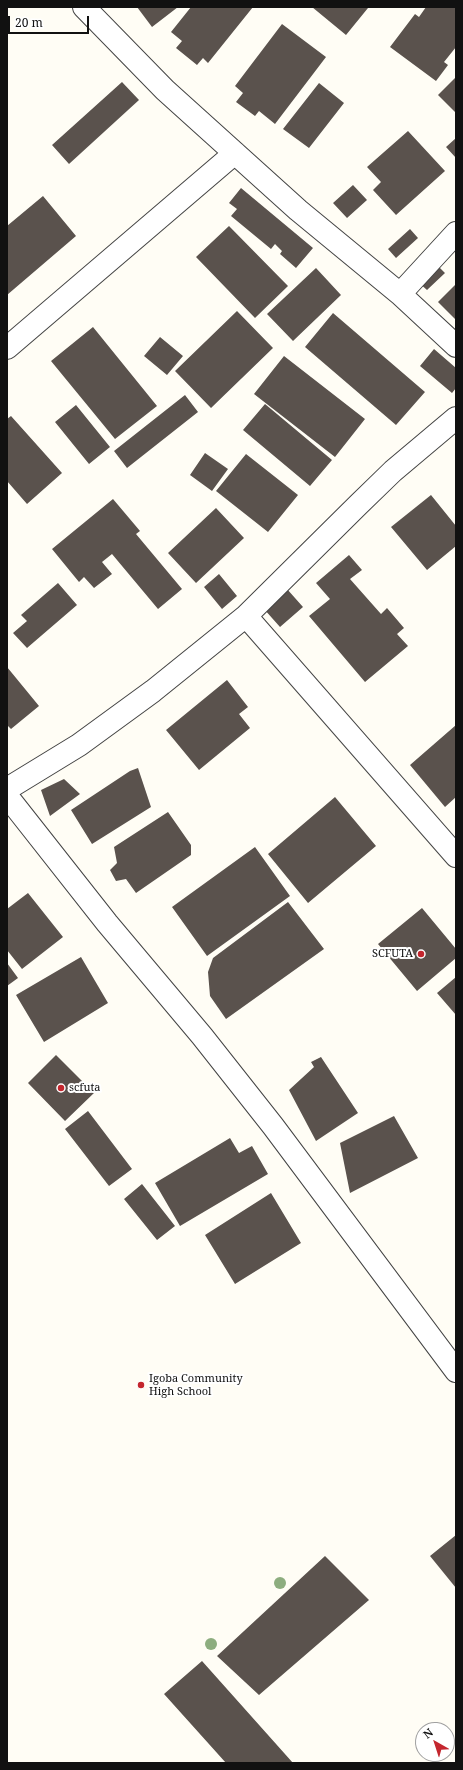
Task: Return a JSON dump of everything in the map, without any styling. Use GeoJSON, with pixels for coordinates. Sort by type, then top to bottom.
{"type":"FeatureCollection","features":[{"type":"Feature","properties":{"kind":"street"},"geometry":{"type":"LineString","coordinates":[[84,7],[165,90],[298,210],[400,294],[456,346]]}},
{"type":"Feature","properties":{"kind":"street"},"geometry":{"type":"LineString","coordinates":[[7,348],[236,153]]}},
{"type":"Feature","properties":{"kind":"street"},"geometry":{"type":"LineString","coordinates":[[400,294],[456,233]]}},
{"type":"Feature","properties":{"kind":"street"},"geometry":{"type":"LineString","coordinates":[[7,789],[86,741],[153,691],[246,616],[393,471],[456,418]]}},
{"type":"Feature","properties":{"kind":"street"},"geometry":{"type":"LineString","coordinates":[[246,616],[456,856]]}},
{"type":"Feature","properties":{"kind":"street"},"geometry":{"type":"LineString","coordinates":[[7,796],[107,923],[202,1036],[273,1126],[456,1372]]}},
{"type":"Feature","properties":{"kind":"building"},"geometry":{"type":"Polygon","coordinates":[[[137,7],[178,7],[152,27],[137,7]]]}},
{"type":"Feature","properties":{"kind":"building"},"geometry":{"type":"Polygon","coordinates":[[[191,7],[253,7],[208,63],[203,58],[197,65],[176,48],[182,41],[171,32],[191,7]]]}},
{"type":"Feature","properties":{"kind":"building"},"geometry":{"type":"Polygon","coordinates":[[[312,7],[368,7],[368,8],[346,35],[312,7]]]}},
{"type":"Feature","properties":{"kind":"building"},"geometry":{"type":"Polygon","coordinates":[[[426,7],[456,7],[456,47],[444,62],[448,65],[436,81],[390,47],[415,14],[419,17],[426,7]]]}},
{"type":"Feature","properties":{"kind":"building"},"geometry":{"type":"Polygon","coordinates":[[[282,24],[326,57],[275,124],[259,111],[255,116],[236,102],[243,93],[235,86],[282,24]]]}},
{"type":"Feature","properties":{"kind":"building"},"geometry":{"type":"Polygon","coordinates":[[[456,77],[456,113],[438,95],[456,77]]]}},
{"type":"Feature","properties":{"kind":"building"},"geometry":{"type":"Polygon","coordinates":[[[122,82],[139,100],[69,164],[52,145],[122,82]]]}},
{"type":"Feature","properties":{"kind":"building"},"geometry":{"type":"Polygon","coordinates":[[[319,83],[344,103],[309,148],[283,129],[319,83]]]}},
{"type":"Feature","properties":{"kind":"building"},"geometry":{"type":"Polygon","coordinates":[[[408,131],[445,171],[396,215],[373,190],[381,182],[367,167],[408,131]]]}},
{"type":"Feature","properties":{"kind":"building"},"geometry":{"type":"Polygon","coordinates":[[[456,138],[456,158],[446,147],[456,138]]]}},
{"type":"Feature","properties":{"kind":"building"},"geometry":{"type":"Polygon","coordinates":[[[353,185],[367,200],[347,218],[333,203],[353,185]]]}},
{"type":"Feature","properties":{"kind":"building"},"geometry":{"type":"Polygon","coordinates":[[[241,188],[313,248],[296,268],[280,254],[282,251],[275,244],[271,249],[231,216],[237,209],[229,203],[241,188]]]}},
{"type":"Feature","properties":{"kind":"building"},"geometry":{"type":"Polygon","coordinates":[[[43,196],[76,236],[7,295],[7,226],[43,196]]]}},
{"type":"Feature","properties":{"kind":"building"},"geometry":{"type":"Polygon","coordinates":[[[229,226],[288,286],[255,318],[196,257],[229,226]]]}},
{"type":"Feature","properties":{"kind":"building"},"geometry":{"type":"Polygon","coordinates":[[[410,229],[418,238],[396,258],[388,249],[410,229]]]}},
{"type":"Feature","properties":{"kind":"building"},"geometry":{"type":"Polygon","coordinates":[[[436,264],[445,273],[427,290],[418,282],[436,264]]]}},
{"type":"Feature","properties":{"kind":"building"},"geometry":{"type":"Polygon","coordinates":[[[316,268],[341,295],[293,341],[267,314],[316,268]]]}},
{"type":"Feature","properties":{"kind":"building"},"geometry":{"type":"Polygon","coordinates":[[[456,284],[456,320],[438,302],[456,284]]]}},
{"type":"Feature","properties":{"kind":"building"},"geometry":{"type":"Polygon","coordinates":[[[237,311],[273,348],[211,408],[175,371],[237,311]]]}},
{"type":"Feature","properties":{"kind":"building"},"geometry":{"type":"Polygon","coordinates":[[[333,313],[425,392],[396,425],[305,347],[333,313]]]}},
{"type":"Feature","properties":{"kind":"building"},"geometry":{"type":"Polygon","coordinates":[[[93,327],[157,406],[115,439],[51,361],[93,327]]]}},
{"type":"Feature","properties":{"kind":"building"},"geometry":{"type":"Polygon","coordinates":[[[160,337],[183,356],[167,375],[144,356],[160,337]]]}},
{"type":"Feature","properties":{"kind":"building"},"geometry":{"type":"Polygon","coordinates":[[[434,349],[456,368],[456,388],[452,393],[420,366],[434,349]]]}},
{"type":"Feature","properties":{"kind":"building"},"geometry":{"type":"Polygon","coordinates":[[[284,356],[365,419],[335,457],[254,394],[284,356]]]}},
{"type":"Feature","properties":{"kind":"building"},"geometry":{"type":"Polygon","coordinates":[[[185,395],[198,412],[127,468],[114,451],[185,395]]]}},
{"type":"Feature","properties":{"kind":"building"},"geometry":{"type":"Polygon","coordinates":[[[265,404],[332,460],[310,486],[243,430],[265,404]]]}},
{"type":"Feature","properties":{"kind":"building"},"geometry":{"type":"Polygon","coordinates":[[[76,405],[110,447],[89,464],[55,422],[76,405]]]}},
{"type":"Feature","properties":{"kind":"building"},"geometry":{"type":"Polygon","coordinates":[[[11,416],[62,473],[27,504],[7,481],[7,419],[11,416]]]}},
{"type":"Feature","properties":{"kind":"building"},"geometry":{"type":"Polygon","coordinates":[[[205,453],[228,469],[212,491],[190,475],[205,453]]]}},
{"type":"Feature","properties":{"kind":"building"},"geometry":{"type":"Polygon","coordinates":[[[246,454],[298,495],[268,532],[216,491],[246,454]]]}},
{"type":"Feature","properties":{"kind":"building"},"geometry":{"type":"Polygon","coordinates":[[[431,495],[456,526],[456,546],[427,570],[391,527],[431,495]]]}},
{"type":"Feature","properties":{"kind":"building"},"geometry":{"type":"Polygon","coordinates":[[[113,499],[140,531],[136,534],[182,589],[158,609],[112,554],[102,562],[112,574],[94,588],[84,577],[79,582],[52,549],[113,499]]]}},
{"type":"Feature","properties":{"kind":"building"},"geometry":{"type":"Polygon","coordinates":[[[216,508],[244,538],[196,583],[168,553],[216,508]]]}},
{"type":"Feature","properties":{"kind":"building"},"geometry":{"type":"Polygon","coordinates":[[[349,555],[362,570],[350,579],[381,614],[387,608],[404,628],[397,634],[408,646],[365,682],[309,616],[330,599],[316,583],[349,555]]]}},
{"type":"Feature","properties":{"kind":"building"},"geometry":{"type":"Polygon","coordinates":[[[219,574],[237,596],[222,609],[204,587],[219,574]]]}},
{"type":"Feature","properties":{"kind":"building"},"geometry":{"type":"Polygon","coordinates":[[[58,583],[77,605],[27,648],[13,633],[27,621],[21,615],[58,583]]]}},
{"type":"Feature","properties":{"kind":"building"},"geometry":{"type":"Polygon","coordinates":[[[287,589],[303,607],[280,627],[264,609],[287,589]]]}},
{"type":"Feature","properties":{"kind":"building"},"geometry":{"type":"Polygon","coordinates":[[[7,667],[39,706],[11,729],[7,725],[7,667]]]}},
{"type":"Feature","properties":{"kind":"building"},"geometry":{"type":"Polygon","coordinates":[[[227,680],[248,707],[239,714],[250,728],[199,770],[166,730],[227,680]]]}},
{"type":"Feature","properties":{"kind":"building"},"geometry":{"type":"Polygon","coordinates":[[[456,725],[456,797],[445,807],[410,765],[456,725]]]}},
{"type":"Feature","properties":{"kind":"building"},"geometry":{"type":"Polygon","coordinates":[[[138,768],[151,807],[92,844],[71,810],[130,771],[138,768]]]}},
{"type":"Feature","properties":{"kind":"building"},"geometry":{"type":"Polygon","coordinates":[[[64,779],[80,794],[50,816],[41,790],[64,779]]]}},
{"type":"Feature","properties":{"kind":"building"},"geometry":{"type":"Polygon","coordinates":[[[335,797],[376,846],[308,903],[268,854],[335,797]]]}},
{"type":"Feature","properties":{"kind":"building"},"geometry":{"type":"Polygon","coordinates":[[[168,812],[191,845],[191,855],[136,893],[126,879],[116,881],[110,870],[117,863],[114,847],[168,812]]]}},
{"type":"Feature","properties":{"kind":"building"},"geometry":{"type":"Polygon","coordinates":[[[255,847],[290,896],[207,956],[172,907],[255,847]]]}},
{"type":"Feature","properties":{"kind":"building"},"geometry":{"type":"Polygon","coordinates":[[[28,893],[63,937],[22,969],[7,950],[7,909],[28,893]]]}},
{"type":"Feature","properties":{"kind":"building"},"geometry":{"type":"Polygon","coordinates":[[[288,902],[324,949],[226,1019],[210,996],[208,972],[213,958],[288,902]]]}},
{"type":"Feature","properties":{"kind":"building","name":"SCFUTA"},"geometry":{"type":"Polygon","coordinates":[[[422,908],[456,949],[456,958],[417,991],[378,944],[422,908]]]}},
{"type":"Feature","properties":{"kind":"building"},"geometry":{"type":"Polygon","coordinates":[[[81,957],[108,1003],[44,1042],[16,995],[81,957]]]}},
{"type":"Feature","properties":{"kind":"building"},"geometry":{"type":"Polygon","coordinates":[[[7,963],[18,978],[7,986],[7,963]]]}},
{"type":"Feature","properties":{"kind":"building"},"geometry":{"type":"Polygon","coordinates":[[[456,977],[456,1015],[437,993],[456,977]]]}},
{"type":"Feature","properties":{"kind":"building","name":"scfuta"},"geometry":{"type":"Polygon","coordinates":[[[56,1055],[94,1093],[65,1121],[28,1083],[56,1055]]]}},
{"type":"Feature","properties":{"kind":"building"},"geometry":{"type":"Polygon","coordinates":[[[321,1057],[358,1113],[316,1141],[289,1090],[314,1067],[311,1062],[321,1057]]]}},
{"type":"Feature","properties":{"kind":"building"},"geometry":{"type":"Polygon","coordinates":[[[88,1111],[132,1169],[109,1186],[65,1129],[88,1111]]]}},
{"type":"Feature","properties":{"kind":"building"},"geometry":{"type":"Polygon","coordinates":[[[394,1116],[418,1158],[350,1193],[340,1143],[394,1116]]]}},
{"type":"Feature","properties":{"kind":"building"},"geometry":{"type":"Polygon","coordinates":[[[230,1138],[239,1153],[252,1146],[268,1174],[180,1226],[155,1183],[230,1138]]]}},
{"type":"Feature","properties":{"kind":"building"},"geometry":{"type":"Polygon","coordinates":[[[142,1184],[175,1226],[157,1240],[124,1199],[142,1184]]]}},
{"type":"Feature","properties":{"kind":"building"},"geometry":{"type":"Polygon","coordinates":[[[271,1193],[301,1243],[235,1284],[205,1235],[271,1193]]]}},
{"type":"Feature","properties":{"kind":"building"},"geometry":{"type":"Polygon","coordinates":[[[456,1535],[456,1588],[430,1556],[456,1535]]]}},
{"type":"Feature","properties":{"kind":"building"},"geometry":{"type":"Polygon","coordinates":[[[325,1556],[369,1600],[259,1695],[217,1656],[325,1556]]]}},
{"type":"Feature","properties":{"kind":"building"},"geometry":{"type":"Polygon","coordinates":[[[202,1661],[293,1763],[226,1763],[164,1694],[202,1661]]]}},
{"type":"Feature","properties":{"kind":"place","name":"SCFUTA"},"geometry":{"type":"Point","coordinates":[421,954]}},
{"type":"Feature","properties":{"kind":"place","name":"scfuta"},"geometry":{"type":"Point","coordinates":[61,1088]}},
{"type":"Feature","properties":{"kind":"place","name":"Igoba Community High School"},"geometry":{"type":"Point","coordinates":[141,1385]}}]}
